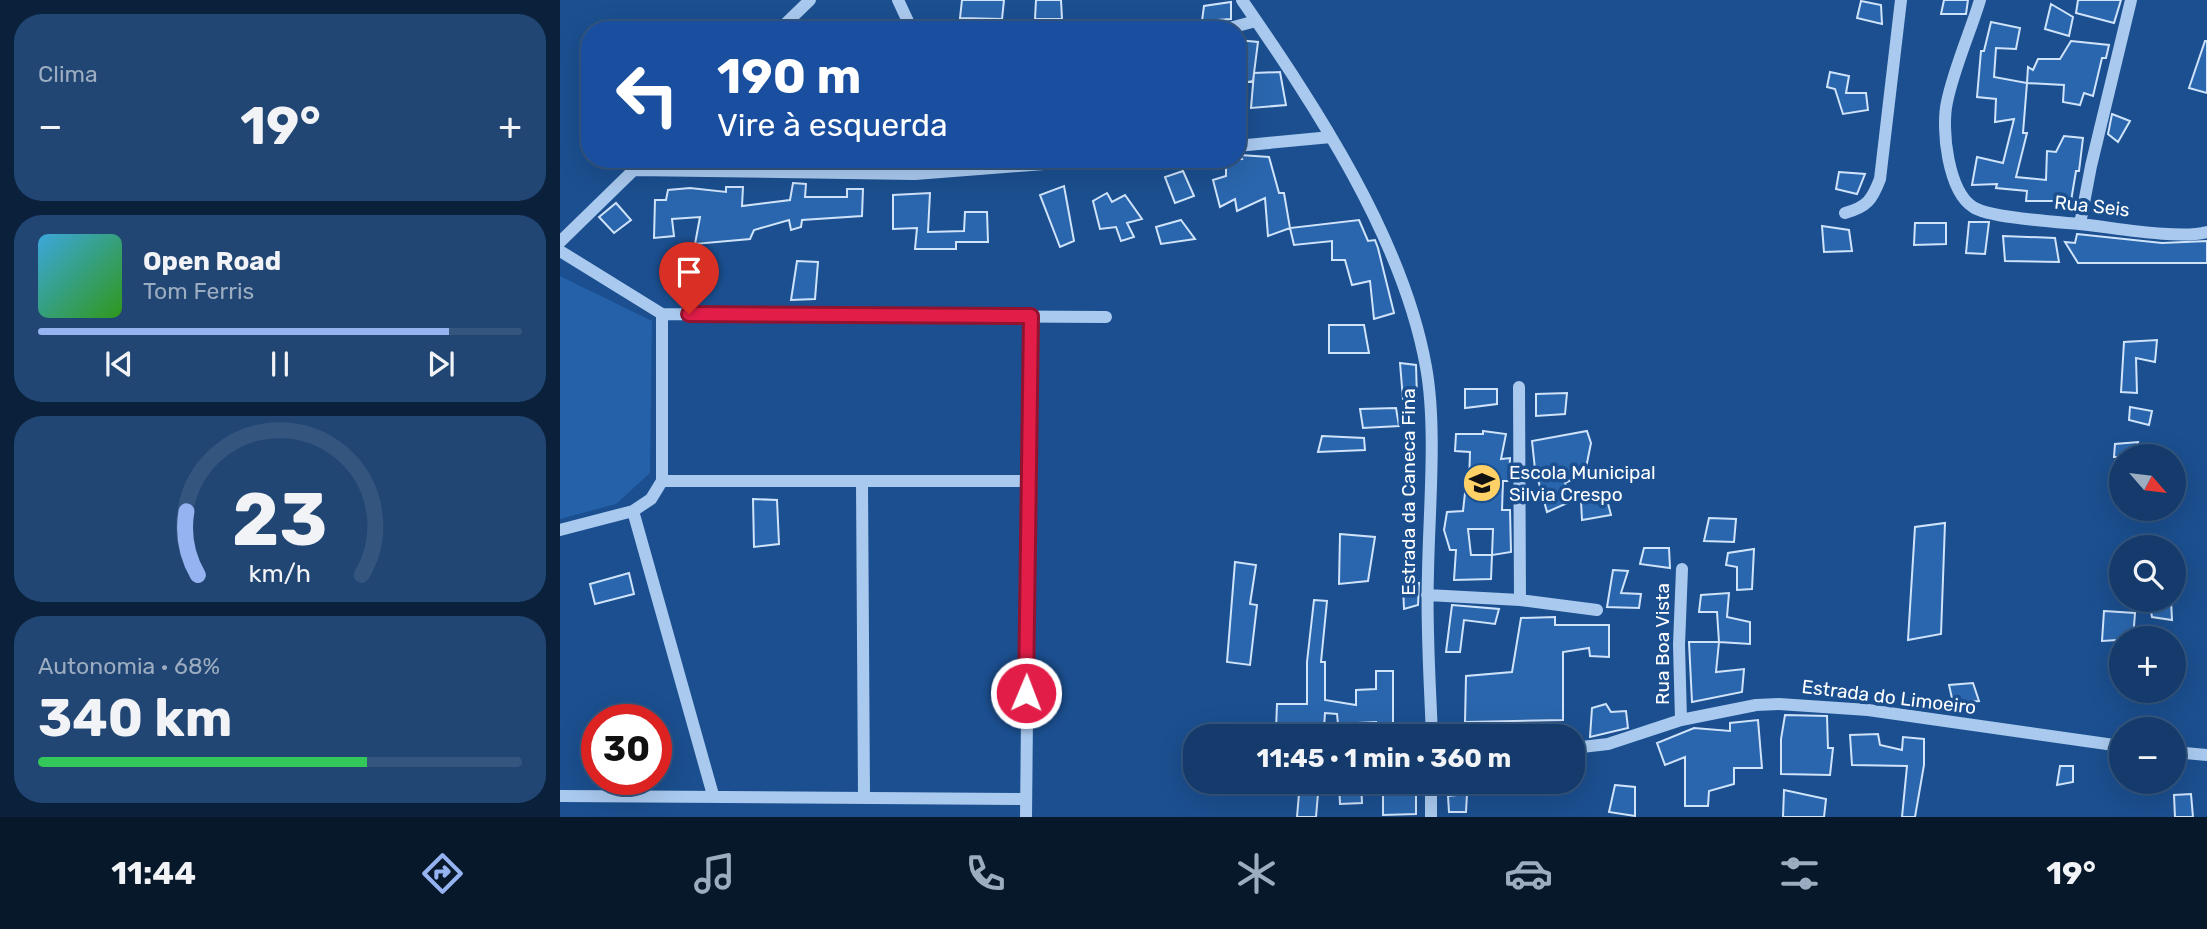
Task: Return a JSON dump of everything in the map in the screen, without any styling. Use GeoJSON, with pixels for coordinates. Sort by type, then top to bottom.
{"type":"FeatureCollection","features":[{"type":"Feature","properties":{"kind":"street"},"geometry":{"type":"LineString","coordinates":[[788,21],[810,0]]}},
{"type":"Feature","properties":{"kind":"street"},"geometry":{"type":"LineString","coordinates":[[898,0],[908,21]]}},
{"type":"Feature","properties":{"kind":"street","name":"Estrada da Caneca Fina"},"geometry":{"type":"LineString","coordinates":[[1242,0],[1331,137],[1383,236],[1407,301],[1426,366],[1430,472],[1427,595],[1432,724]]}},
{"type":"Feature","properties":{"kind":"street"},"geometry":{"type":"LineString","coordinates":[[1845,213],[1863,208],[1872,200],[1880,178],[1901,0]]}},
{"type":"Feature","properties":{"kind":"street","name":"Rua Seis"},"geometry":{"type":"LineString","coordinates":[[1980,0],[1947,103],[1945,129],[1949,159],[1957,187],[1974,208],[2080,224],[2174,233],[2207,232]]}},
{"type":"Feature","properties":{"kind":"street"},"geometry":{"type":"LineString","coordinates":[[2080,224],[2091,166],[2132,0]]}},
{"type":"Feature","properties":{"kind":"street"},"geometry":{"type":"LineString","coordinates":[[1246,24],[1256,21]]}},
{"type":"Feature","properties":{"kind":"street"},"geometry":{"type":"LineString","coordinates":[[1246,145],[1331,137]]}},
{"type":"Feature","properties":{"kind":"street"},"geometry":{"type":"LineString","coordinates":[[915,168],[915,174]]}},
{"type":"Feature","properties":{"kind":"street"},"geometry":{"type":"LineString","coordinates":[[560,242],[633,170],[915,174],[992,168]]}},
{"type":"Feature","properties":{"kind":"street"},"geometry":{"type":"LineString","coordinates":[[560,251],[663,314],[1106,317]]}},
{"type":"Feature","properties":{"kind":"street"},"geometry":{"type":"LineString","coordinates":[[560,530],[633,511],[651,499],[662,481],[663,314]]}},
{"type":"Feature","properties":{"kind":"street"},"geometry":{"type":"LineString","coordinates":[[1026,817],[1031,316]]}},
{"type":"Feature","properties":{"kind":"street"},"geometry":{"type":"LineString","coordinates":[[1519,387],[1520,600]]}},
{"type":"Feature","properties":{"kind":"street"},"geometry":{"type":"LineString","coordinates":[[662,481],[1028,481]]}},
{"type":"Feature","properties":{"kind":"street"},"geometry":{"type":"LineString","coordinates":[[862,482],[864,797]]}},
{"type":"Feature","properties":{"kind":"street"},"geometry":{"type":"LineString","coordinates":[[633,511],[713,796]]}},
{"type":"Feature","properties":{"kind":"street","name":"Rua Boa Vista"},"geometry":{"type":"LineString","coordinates":[[1681,720],[1679,645],[1682,569]]}},
{"type":"Feature","properties":{"kind":"street"},"geometry":{"type":"LineString","coordinates":[[1427,595],[1520,600],[1597,610]]}},
{"type":"Feature","properties":{"kind":"street","name":"Estrada do Limoeiro"},"geometry":{"type":"LineString","coordinates":[[1585,747],[1608,744],[1681,720],[1756,705],[1810,705],[1868,710],[2109,744]]}},
{"type":"Feature","properties":{"kind":"street"},"geometry":{"type":"LineString","coordinates":[[2186,753],[2207,755]]}},
{"type":"Feature","properties":{"kind":"street"},"geometry":{"type":"LineString","coordinates":[[1431,817],[1432,794]]}},
{"type":"Feature","properties":{"kind":"street"},"geometry":{"type":"LineString","coordinates":[[560,796],[1026,799]]}},
{"type":"Feature","properties":{"kind":"shaded area"},"geometry":{"type":"Polygon","coordinates":[[[560,276],[652,321],[650,473],[616,504],[560,519],[560,276]]]}},
{"type":"Feature","properties":{"kind":"building"},"geometry":{"type":"Polygon","coordinates":[[[962,0],[1004,0],[1002,19],[960,18],[962,0]]]}},
{"type":"Feature","properties":{"kind":"building"},"geometry":{"type":"Polygon","coordinates":[[[1036,0],[1061,0],[1062,19],[1035,19],[1036,0]]]}},
{"type":"Feature","properties":{"kind":"building"},"geometry":{"type":"Polygon","coordinates":[[[1944,0],[1968,0],[1966,14],[1941,14],[1944,0]]]}},
{"type":"Feature","properties":{"kind":"building"},"geometry":{"type":"Polygon","coordinates":[[[2078,0],[2121,0],[2114,23],[2076,13],[2078,0]]]}},
{"type":"Feature","properties":{"kind":"building"},"geometry":{"type":"Polygon","coordinates":[[[1861,1],[1881,5],[1882,24],[1857,18],[1861,1]]]}},
{"type":"Feature","properties":{"kind":"building"},"geometry":{"type":"Polygon","coordinates":[[[1231,2],[1231,19],[1202,21],[1204,6],[1231,2]]]}},
{"type":"Feature","properties":{"kind":"building"},"geometry":{"type":"Polygon","coordinates":[[[2051,4],[2073,17],[2069,36],[2045,29],[2051,4]]]}},
{"type":"Feature","properties":{"kind":"building"},"geometry":{"type":"Polygon","coordinates":[[[1991,22],[2020,28],[2016,49],[1996,48],[1994,77],[2027,83],[2023,133],[2027,133],[2016,177],[2046,180],[2047,151],[2056,152],[2064,136],[2083,138],[2079,171],[2076,171],[2071,201],[2026,201],[2027,191],[1996,188],[1997,184],[1972,185],[1977,157],[2003,163],[2014,119],[1995,122],[1996,99],[1977,97],[1981,51],[1984,51],[1991,22]]]}},
{"type":"Feature","properties":{"kind":"building"},"geometry":{"type":"Polygon","coordinates":[[[1246,41],[1258,42],[1253,81],[1246,82],[1246,41]]]}},
{"type":"Feature","properties":{"kind":"building"},"geometry":{"type":"Polygon","coordinates":[[[2071,41],[2109,45],[2106,58],[2102,58],[2093,96],[2084,93],[2080,105],[2063,102],[2064,85],[2027,83],[2028,67],[2033,70],[2038,59],[2060,59],[2071,41]]]}},
{"type":"Feature","properties":{"kind":"building"},"geometry":{"type":"Polygon","coordinates":[[[2207,41],[2207,93],[2189,88],[2207,41]]]}},
{"type":"Feature","properties":{"kind":"building"},"geometry":{"type":"Polygon","coordinates":[[[1280,72],[1286,105],[1251,108],[1254,73],[1280,72]]]}},
{"type":"Feature","properties":{"kind":"building"},"geometry":{"type":"Polygon","coordinates":[[[1830,72],[1849,76],[1846,93],[1866,93],[1868,110],[1843,114],[1835,89],[1827,87],[1830,72]]]}},
{"type":"Feature","properties":{"kind":"building"},"geometry":{"type":"Polygon","coordinates":[[[2112,114],[2130,121],[2118,142],[2108,134],[2112,114]]]}},
{"type":"Feature","properties":{"kind":"building"},"geometry":{"type":"Polygon","coordinates":[[[1246,155],[1269,157],[1279,193],[1284,193],[1290,228],[1268,236],[1265,198],[1237,211],[1235,199],[1220,207],[1213,180],[1226,176],[1226,168],[1246,168],[1246,155]]]}},
{"type":"Feature","properties":{"kind":"building"},"geometry":{"type":"Polygon","coordinates":[[[1183,171],[1194,196],[1175,203],[1165,177],[1183,171]]]}},
{"type":"Feature","properties":{"kind":"building"},"geometry":{"type":"Polygon","coordinates":[[[1839,172],[1865,174],[1857,194],[1836,189],[1839,172]]]}},
{"type":"Feature","properties":{"kind":"building"},"geometry":{"type":"Polygon","coordinates":[[[793,183],[806,184],[805,197],[847,197],[847,189],[863,189],[862,216],[802,220],[801,227],[791,230],[789,220],[754,230],[750,239],[695,244],[700,217],[672,219],[674,236],[654,238],[655,200],[666,200],[668,190],[690,188],[726,192],[726,187],[743,187],[742,206],[790,200],[793,183]]]}},
{"type":"Feature","properties":{"kind":"building"},"geometry":{"type":"Polygon","coordinates":[[[1064,186],[1074,241],[1060,247],[1040,195],[1064,186]]]}},
{"type":"Feature","properties":{"kind":"building"},"geometry":{"type":"Polygon","coordinates":[[[930,193],[928,232],[964,231],[965,212],[987,212],[988,242],[956,242],[956,249],[915,249],[917,228],[893,229],[893,195],[930,193]]]}},
{"type":"Feature","properties":{"kind":"building"},"geometry":{"type":"Polygon","coordinates":[[[1107,193],[1112,202],[1125,195],[1142,219],[1127,223],[1134,237],[1121,241],[1116,227],[1100,229],[1093,201],[1107,193]]]}},
{"type":"Feature","properties":{"kind":"building"},"geometry":{"type":"Polygon","coordinates":[[[616,203],[631,220],[614,233],[599,217],[616,203]]]}},
{"type":"Feature","properties":{"kind":"building"},"geometry":{"type":"Polygon","coordinates":[[[1181,220],[1195,239],[1161,244],[1156,227],[1181,220]]]}},
{"type":"Feature","properties":{"kind":"building"},"geometry":{"type":"Polygon","coordinates":[[[1359,220],[1368,241],[1375,240],[1394,313],[1374,319],[1370,281],[1352,285],[1345,260],[1332,260],[1332,241],[1294,245],[1290,228],[1359,220]]]}},
{"type":"Feature","properties":{"kind":"building"},"geometry":{"type":"Polygon","coordinates":[[[1969,222],[1989,222],[1985,254],[1966,253],[1969,222]]]}},
{"type":"Feature","properties":{"kind":"building"},"geometry":{"type":"Polygon","coordinates":[[[1915,223],[1946,223],[1946,244],[1914,245],[1915,223]]]}},
{"type":"Feature","properties":{"kind":"building"},"geometry":{"type":"Polygon","coordinates":[[[1822,226],[1849,230],[1852,251],[1824,252],[1822,226]]]}},
{"type":"Feature","properties":{"kind":"building"},"geometry":{"type":"Polygon","coordinates":[[[2077,234],[2162,243],[2207,241],[2207,263],[2078,263],[2065,242],[2075,243],[2077,234]]]}},
{"type":"Feature","properties":{"kind":"building"},"geometry":{"type":"Polygon","coordinates":[[[2003,236],[2055,238],[2059,262],[2005,261],[2003,236]]]}},
{"type":"Feature","properties":{"kind":"building"},"geometry":{"type":"Polygon","coordinates":[[[797,261],[818,262],[815,299],[791,300],[797,261]]]}},
{"type":"Feature","properties":{"kind":"building"},"geometry":{"type":"Polygon","coordinates":[[[1329,325],[1364,325],[1369,353],[1329,353],[1329,325]]]}},
{"type":"Feature","properties":{"kind":"building"},"geometry":{"type":"Polygon","coordinates":[[[2157,340],[2155,362],[2136,358],[2137,393],[2121,392],[2124,342],[2157,340]]]}},
{"type":"Feature","properties":{"kind":"building"},"geometry":{"type":"Polygon","coordinates":[[[1400,363],[1416,365],[1417,398],[1403,399],[1400,363]]]}},
{"type":"Feature","properties":{"kind":"building"},"geometry":{"type":"Polygon","coordinates":[[[1465,389],[1497,389],[1497,404],[1465,408],[1465,389]]]}},
{"type":"Feature","properties":{"kind":"building"},"geometry":{"type":"Polygon","coordinates":[[[1567,393],[1565,414],[1536,416],[1536,394],[1567,393]]]}},
{"type":"Feature","properties":{"kind":"building"},"geometry":{"type":"Polygon","coordinates":[[[2130,407],[2152,411],[2149,425],[2129,420],[2130,407]]]}},
{"type":"Feature","properties":{"kind":"building"},"geometry":{"type":"Polygon","coordinates":[[[1396,408],[1399,426],[1363,428],[1360,409],[1396,408]]]}},
{"type":"Feature","properties":{"kind":"building"},"geometry":{"type":"Polygon","coordinates":[[[1483,431],[1506,434],[1501,459],[1510,458],[1509,481],[1503,481],[1502,510],[1510,510],[1511,552],[1492,555],[1491,579],[1454,580],[1456,550],[1450,550],[1444,530],[1447,512],[1463,511],[1466,484],[1469,484],[1470,452],[1455,451],[1456,434],[1483,434],[1483,431]],[[1468,529],[1471,555],[1492,555],[1493,529],[1468,529]]]}},
{"type":"Feature","properties":{"kind":"building"},"geometry":{"type":"Polygon","coordinates":[[[1587,431],[1591,443],[1585,473],[1565,483],[1572,501],[1547,512],[1535,469],[1532,441],[1587,431]]]}},
{"type":"Feature","properties":{"kind":"building"},"geometry":{"type":"Polygon","coordinates":[[[1322,436],[1364,438],[1365,450],[1318,452],[1322,436]]]}},
{"type":"Feature","properties":{"kind":"building"},"geometry":{"type":"Polygon","coordinates":[[[1605,492],[1611,515],[1582,520],[1581,501],[1605,492]]]}},
{"type":"Feature","properties":{"kind":"building"},"geometry":{"type":"Polygon","coordinates":[[[753,499],[777,500],[779,544],[754,547],[753,499]]]}},
{"type":"Feature","properties":{"kind":"building"},"geometry":{"type":"Polygon","coordinates":[[[1709,518],[1736,519],[1734,542],[1704,541],[1709,518]]]}},
{"type":"Feature","properties":{"kind":"building"},"geometry":{"type":"Polygon","coordinates":[[[1945,523],[1941,634],[1908,640],[1915,527],[1945,523]]]}},
{"type":"Feature","properties":{"kind":"building"},"geometry":{"type":"Polygon","coordinates":[[[1340,534],[1375,537],[1368,581],[1339,584],[1340,534]]]}},
{"type":"Feature","properties":{"kind":"building"},"geometry":{"type":"Polygon","coordinates":[[[1644,548],[1669,548],[1670,568],[1640,564],[1644,548]]]}},
{"type":"Feature","properties":{"kind":"building"},"geometry":{"type":"Polygon","coordinates":[[[1754,549],[1752,589],[1737,590],[1737,567],[1726,565],[1728,553],[1754,549]]]}},
{"type":"Feature","properties":{"kind":"building"},"geometry":{"type":"Polygon","coordinates":[[[1235,562],[1256,565],[1250,604],[1257,605],[1250,665],[1227,662],[1235,562]]]}},
{"type":"Feature","properties":{"kind":"building"},"geometry":{"type":"Polygon","coordinates":[[[1613,570],[1628,571],[1621,593],[1641,594],[1639,608],[1607,607],[1613,570]]]}},
{"type":"Feature","properties":{"kind":"building"},"geometry":{"type":"Polygon","coordinates":[[[629,573],[634,594],[595,604],[590,584],[629,573]]]}},
{"type":"Feature","properties":{"kind":"building"},"geometry":{"type":"Polygon","coordinates":[[[1419,583],[1418,605],[1404,609],[1403,586],[1419,583]]]}},
{"type":"Feature","properties":{"kind":"building"},"geometry":{"type":"Polygon","coordinates":[[[1729,593],[1727,617],[1750,622],[1750,644],[1719,642],[1717,612],[1699,612],[1701,595],[1729,593]]]}},
{"type":"Feature","properties":{"kind":"building"},"geometry":{"type":"Polygon","coordinates":[[[1314,600],[1327,601],[1321,662],[1325,662],[1325,700],[1356,705],[1356,690],[1376,689],[1376,671],[1393,671],[1393,724],[1338,724],[1337,714],[1325,713],[1324,724],[1276,724],[1277,704],[1307,704],[1307,662],[1314,600]]]}},
{"type":"Feature","properties":{"kind":"building"},"geometry":{"type":"Polygon","coordinates":[[[1452,605],[1499,609],[1495,624],[1464,620],[1460,652],[1446,652],[1452,605]]]}},
{"type":"Feature","properties":{"kind":"building"},"geometry":{"type":"Polygon","coordinates":[[[2104,611],[2135,613],[2134,626],[2109,626],[2109,641],[2102,641],[2104,611]]]}},
{"type":"Feature","properties":{"kind":"building"},"geometry":{"type":"Polygon","coordinates":[[[2151,612],[2172,612],[2172,620],[2152,617],[2151,612]]]}},
{"type":"Feature","properties":{"kind":"building"},"geometry":{"type":"Polygon","coordinates":[[[1555,617],[1555,625],[1609,625],[1609,657],[1590,656],[1589,648],[1563,652],[1563,720],[1465,722],[1466,676],[1512,672],[1521,618],[1555,617]]]}},
{"type":"Feature","properties":{"kind":"building"},"geometry":{"type":"Polygon","coordinates":[[[1689,642],[1719,642],[1716,672],[1744,669],[1742,692],[1692,702],[1689,642]]]}},
{"type":"Feature","properties":{"kind":"building"},"geometry":{"type":"Polygon","coordinates":[[[1973,683],[1979,701],[1953,703],[1949,685],[1973,683]]]}},
{"type":"Feature","properties":{"kind":"building"},"geometry":{"type":"Polygon","coordinates":[[[1606,704],[1611,712],[1626,711],[1628,728],[1590,737],[1592,708],[1606,704]]]}},
{"type":"Feature","properties":{"kind":"building"},"geometry":{"type":"Polygon","coordinates":[[[1785,715],[1827,716],[1828,748],[1833,748],[1830,775],[1781,774],[1781,739],[1785,715]]]}},
{"type":"Feature","properties":{"kind":"building"},"geometry":{"type":"Polygon","coordinates":[[[1758,720],[1762,768],[1734,768],[1734,784],[1709,791],[1708,806],[1685,806],[1685,757],[1665,765],[1657,743],[1694,728],[1730,731],[1730,723],[1758,720]]]}},
{"type":"Feature","properties":{"kind":"building"},"geometry":{"type":"Polygon","coordinates":[[[1878,734],[1880,745],[1902,750],[1903,737],[1924,739],[1924,765],[1915,817],[1902,817],[1907,766],[1852,765],[1850,735],[1878,734]]]}},
{"type":"Feature","properties":{"kind":"building"},"geometry":{"type":"Polygon","coordinates":[[[2060,766],[2073,766],[2073,782],[2057,785],[2060,766]]]}},
{"type":"Feature","properties":{"kind":"building"},"geometry":{"type":"Polygon","coordinates":[[[1615,785],[1635,787],[1635,816],[1609,812],[1615,785]]]}},
{"type":"Feature","properties":{"kind":"building"},"geometry":{"type":"Polygon","coordinates":[[[1784,790],[1826,799],[1824,817],[1783,817],[1784,790]]]}},
{"type":"Feature","properties":{"kind":"building"},"geometry":{"type":"Polygon","coordinates":[[[1299,794],[1318,794],[1316,817],[1297,817],[1299,794]]]}},
{"type":"Feature","properties":{"kind":"building"},"geometry":{"type":"Polygon","coordinates":[[[1340,794],[1362,794],[1362,803],[1340,804],[1340,794]]]}},
{"type":"Feature","properties":{"kind":"building"},"geometry":{"type":"Polygon","coordinates":[[[1383,794],[1416,794],[1416,814],[1383,815],[1383,794]]]}},
{"type":"Feature","properties":{"kind":"building"},"geometry":{"type":"Polygon","coordinates":[[[1467,794],[1466,812],[1449,812],[1448,796],[1467,794]]]}},
{"type":"Feature","properties":{"kind":"building"},"geometry":{"type":"Polygon","coordinates":[[[2191,794],[2193,817],[2175,817],[2174,795],[2191,794]]]}},
{"type":"Feature","properties":{"kind":"place","name":"Escola Municipal Silvia Crespo"},"geometry":{"type":"Point","coordinates":[1482,483]}},
{"type":"Feature","properties":{"kind":"route"},"geometry":{"type":"LineString","coordinates":[[689,314],[1031,316],[1026,693]]}}]}
